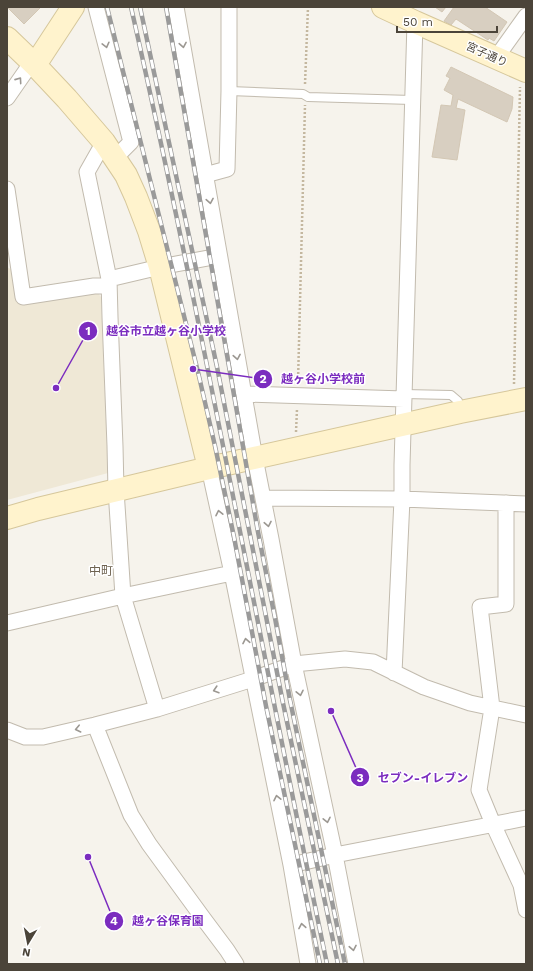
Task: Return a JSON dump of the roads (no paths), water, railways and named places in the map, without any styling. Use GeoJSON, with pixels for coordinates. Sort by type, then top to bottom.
{"type":"FeatureCollection","features":[{"type":"Feature","properties":{"kind":"street"},"geometry":{"type":"LineString","coordinates":[[7,98],[73,7]]}},
{"type":"Feature","properties":{"kind":"street"},"geometry":{"type":"LineString","coordinates":[[96,7],[131,142],[109,150],[87,172],[109,283],[116,446],[116,490],[123,596],[158,709]]}},
{"type":"Feature","properties":{"kind":"street"},"geometry":{"type":"LineString","coordinates":[[176,7],[255,458],[294,664],[335,855],[356,964]]}},
{"type":"Feature","properties":{"kind":"street"},"geometry":{"type":"LineString","coordinates":[[205,174],[227,169],[229,7]]}},
{"type":"Feature","properties":{"kind":"street","name":"宮子通り"},"geometry":{"type":"LineString","coordinates":[[383,7],[496,58],[523,78]]}},
{"type":"Feature","properties":{"kind":"street"},"geometry":{"type":"LineString","coordinates":[[496,58],[526,16]]}},
{"type":"Feature","properties":{"kind":"street"},"geometry":{"type":"LineString","coordinates":[[394,673],[402,499],[414,22]]}},
{"type":"Feature","properties":{"kind":"street"},"geometry":{"type":"LineString","coordinates":[[7,38],[67,99],[109,150],[126,175],[149,231],[160,267],[209,468],[232,573],[291,865],[308,964]]}},
{"type":"Feature","properties":{"kind":"street"},"geometry":{"type":"LineString","coordinates":[[7,189],[23,297],[109,283],[160,267],[219,256]]}},
{"type":"Feature","properties":{"kind":"street"},"geometry":{"type":"LineString","coordinates":[[7,518],[38,509],[209,468],[460,412],[520,393]]}},
{"type":"Feature","properties":{"kind":"street"},"geometry":{"type":"LineString","coordinates":[[244,394],[404,397]]}},
{"type":"Feature","properties":{"kind":"street"},"geometry":{"type":"LineString","coordinates":[[263,498],[402,499],[526,504]]}},
{"type":"Feature","properties":{"kind":"street"},"geometry":{"type":"LineString","coordinates":[[506,503],[506,604],[480,606],[492,708],[479,790],[521,885],[526,910]]}},
{"type":"Feature","properties":{"kind":"street"},"geometry":{"type":"LineString","coordinates":[[7,623],[232,573]]}},
{"type":"Feature","properties":{"kind":"street"},"geometry":{"type":"LineString","coordinates":[[7,730],[25,738],[44,737],[158,709],[253,679],[294,664],[345,659],[373,662],[424,687],[470,703],[526,716]]}},
{"type":"Feature","properties":{"kind":"street"},"geometry":{"type":"LineString","coordinates":[[95,725],[131,815],[236,964]]}},
{"type":"Feature","properties":{"kind":"street"},"geometry":{"type":"LineString","coordinates":[[291,865],[526,818]]}},
{"type":"Feature","properties":{"kind":"lane"},"geometry":{"type":"LineString","coordinates":[[229,91],[303,94],[308,98],[412,100]]}},
{"type":"Feature","properties":{"kind":"lane"},"geometry":{"type":"LineString","coordinates":[[404,397],[450,395],[458,401],[460,412]]}},
{"type":"Feature","properties":{"kind":"railway"},"geometry":{"type":"LineString","coordinates":[[107,7],[215,446],[266,706],[320,964]]}},
{"type":"Feature","properties":{"kind":"railway"},"geometry":{"type":"LineString","coordinates":[[131,7],[183,246],[327,964]]}},
{"type":"Feature","properties":{"kind":"railway"},"geometry":{"type":"LineString","coordinates":[[140,7],[217,367],[283,703],[338,964]]}},
{"type":"Feature","properties":{"kind":"railway"},"geometry":{"type":"LineString","coordinates":[[166,7],[258,532],[290,700],[345,964]]}},
{"type":"Feature","properties":{"kind":"place","name":"越ヶ谷小学校前"},"geometry":{"type":"Point","coordinates":[193,369]}},
{"type":"Feature","properties":{"kind":"place","name":"越谷市立越ヶ谷小学校"},"geometry":{"type":"Point","coordinates":[56,388]}},
{"type":"Feature","properties":{"kind":"place","name":"セブン-イレブン"},"geometry":{"type":"Point","coordinates":[331,711]}},
{"type":"Feature","properties":{"kind":"place","name":"越ヶ谷保育園"},"geometry":{"type":"Point","coordinates":[88,857]}},
{"type":"Feature","properties":{"kind":"district","name":"中町"},"geometry":{"type":"Point","coordinates":[101,571]}}]}
